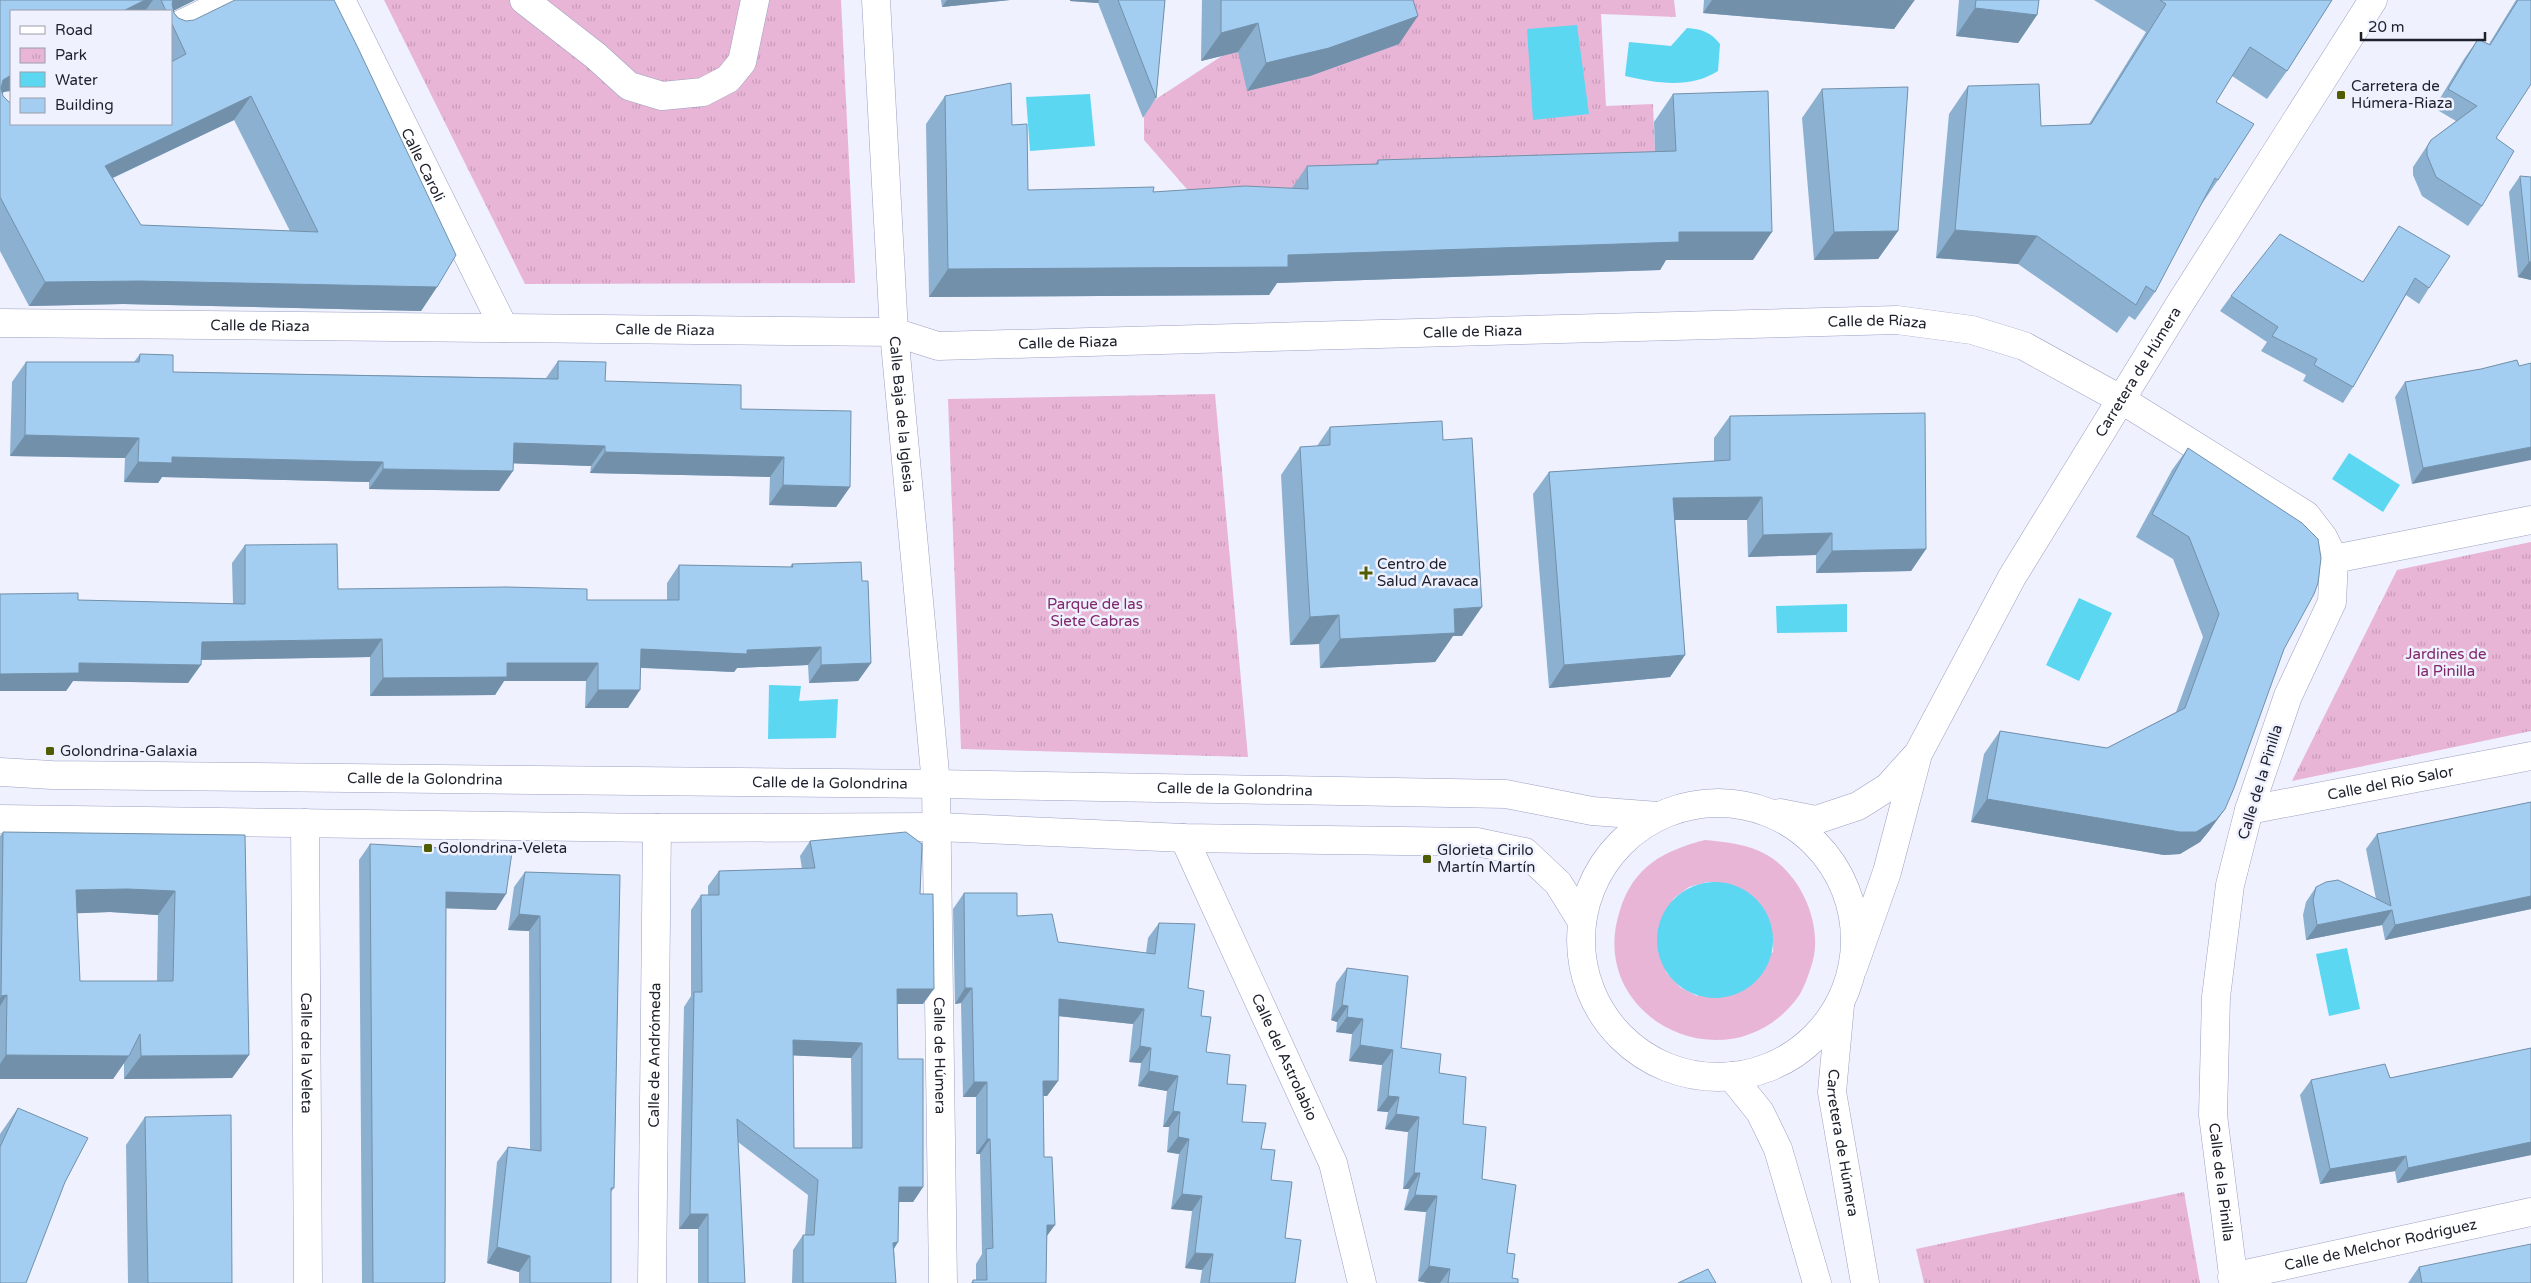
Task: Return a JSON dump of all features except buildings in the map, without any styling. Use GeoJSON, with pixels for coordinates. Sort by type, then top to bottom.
{"type":"FeatureCollection","features":[{"type":"Feature","properties":{"kind":"street"},"geometry":{"type":"LineString","coordinates":[[172,29],[231,0]]}},
{"type":"Feature","properties":{"kind":"street","name":"Calle Caroli"},"geometry":{"type":"LineString","coordinates":[[341,0],[504,328]]}},
{"type":"Feature","properties":{"kind":"street"},"geometry":{"type":"LineString","coordinates":[[524,0],[596,56],[629,86],[662,96],[703,92],[728,79],[742,62],[755,0]]}},
{"type":"Feature","properties":{"kind":"street","name":"Calle Baja de la Iglesia"},"geometry":{"type":"LineString","coordinates":[[876,0],[894,332],[936,784],[938,827]]}},
{"type":"Feature","properties":{"kind":"street","name":"Carretera de Húmera"},"geometry":{"type":"LineString","coordinates":[[1865,1283],[1832,1092],[1841,1002],[1887,872],[1918,754],[2012,577],[2373,0]]}},
{"type":"Feature","properties":{"kind":"street","name":"Calle de Riaza"},"geometry":{"type":"LineString","coordinates":[[0,323],[894,332],[938,346],[1897,320],[1972,330],[2024,346],[2122,400]]}},
{"type":"Feature","properties":{"kind":"street","name":"Calle de la Pinilla"},"geometry":{"type":"LineString","coordinates":[[2122,400],[2306,515],[2324,537],[2334,559],[2332,602],[2288,696],[2249,810],[2230,885],[2216,996],[2213,1115],[2233,1280]]}},
{"type":"Feature","properties":{"kind":"street"},"geometry":{"type":"LineString","coordinates":[[2334,559],[2531,520]]}},
{"type":"Feature","properties":{"kind":"street","name":"Carretera de Húmera"},"geometry":{"type":"LineString","coordinates":[[1658,816],[1692,805],[1726,803],[1816,820],[1858,806],[1888,787],[1918,754]]}},
{"type":"Feature","properties":{"kind":"street","name":"Calle del Río Salor"},"geometry":{"type":"LineString","coordinates":[[2249,810],[2531,756]]}},
{"type":"Feature","properties":{"kind":"street","name":"Calle de la Golondrina"},"geometry":{"type":"LineString","coordinates":[[0,772],[72,775],[936,784],[1506,794],[1592,811],[1658,816]]}},
{"type":"Feature","properties":{"kind":"street"},"geometry":{"type":"LineString","coordinates":[[1761,809],[1797,827],[1826,855],[1846,889],[1855,928],[1853,968]]}},
{"type":"Feature","properties":{"kind":"street"},"geometry":{"type":"LineString","coordinates":[[1658,816],[1630,834],[1607,859],[1590,888],[1581,920],[1581,959],[1592,997],[1613,1029],[1647,1058],[1687,1073],[1731,1076],[1764,1069],[1795,1053],[1821,1031],[1841,1002]]}},
{"type":"Feature","properties":{"kind":"street"},"geometry":{"type":"LineString","coordinates":[[0,819],[657,828],[938,827],[1184,838],[1477,842],[1525,852],[1558,882],[1581,920]]}},
{"type":"Feature","properties":{"kind":"street","name":"Calle de la Veleta"},"geometry":{"type":"LineString","coordinates":[[305,823],[308,1283]]}},
{"type":"Feature","properties":{"kind":"street","name":"Calle de Húmera"},"geometry":{"type":"LineString","coordinates":[[938,827],[943,1283]]}},
{"type":"Feature","properties":{"kind":"street","name":"Calle de Andrómeda"},"geometry":{"type":"LineString","coordinates":[[652,1283],[657,828]]}},
{"type":"Feature","properties":{"kind":"street","name":"Calle del Astrolabio"},"geometry":{"type":"LineString","coordinates":[[1184,838],[1333,1164],[1362,1283]]}},
{"type":"Feature","properties":{"kind":"street"},"geometry":{"type":"LineString","coordinates":[[1731,1076],[1760,1112],[1778,1149],[1817,1283]]}},
{"type":"Feature","properties":{"kind":"street","name":"Calle de Melchor Rodríguez"},"geometry":{"type":"LineString","coordinates":[[2233,1280],[2531,1212]]}},
{"type":"Feature","properties":{"kind":"green space"},"geometry":{"type":"Polygon","coordinates":[[[384,0],[841,0],[855,283],[525,284],[384,0]]]}},
{"type":"Feature","properties":{"kind":"green space"},"geometry":{"type":"Polygon","coordinates":[[[1385,0],[1674,0],[1676,17],[1601,14],[1606,106],[1653,104],[1657,202],[1199,203],[1144,140],[1144,107],[1237,46],[1385,0]]]}},
{"type":"Feature","properties":{"kind":"green space","name":"Parque de las Siete Cabras"},"geometry":{"type":"Polygon","coordinates":[[[1215,394],[1248,757],[961,749],[948,399],[1215,394]]]}},
{"type":"Feature","properties":{"kind":"green space","name":"Jardines de la Pinilla"},"geometry":{"type":"Polygon","coordinates":[[[2531,542],[2531,731],[2292,781],[2397,570],[2531,542]]]}},
{"type":"Feature","properties":{"kind":"green space"},"geometry":{"type":"Polygon","coordinates":[[[1705,840],[1729,843],[1752,848],[1767,855],[1780,864],[1801,890],[1813,922],[1814,954],[1802,991],[1769,1024],[1736,1038],[1702,1039],[1670,1029],[1643,1010],[1623,983],[1615,949],[1620,910],[1626,895],[1633,882],[1652,863],[1663,855],[1705,840]],[[1707,882],[1689,887],[1673,899],[1666,972],[1680,987],[1697,996],[1773,952],[1769,923],[1764,911],[1747,893],[1722,883],[1707,882]]]}},
{"type":"Feature","properties":{"kind":"green space"},"geometry":{"type":"Polygon","coordinates":[[[2184,1192],[2200,1283],[1924,1283],[1916,1249],[2184,1192]]]}},
{"type":"Feature","properties":{"kind":"water"},"geometry":{"type":"Polygon","coordinates":[[[1577,25],[1589,114],[1533,120],[1527,29],[1577,25]]]}},
{"type":"Feature","properties":{"kind":"water"},"geometry":{"type":"Polygon","coordinates":[[[1687,28],[1705,32],[1720,44],[1718,71],[1696,80],[1673,83],[1625,76],[1629,42],[1671,46],[1687,28]]]}},
{"type":"Feature","properties":{"kind":"water"},"geometry":{"type":"Polygon","coordinates":[[[1090,94],[1095,146],[1030,151],[1026,97],[1090,94]]]}},
{"type":"Feature","properties":{"kind":"water"},"geometry":{"type":"Polygon","coordinates":[[[2349,453],[2400,485],[2383,512],[2332,479],[2349,453]]]}},
{"type":"Feature","properties":{"kind":"water"},"geometry":{"type":"Polygon","coordinates":[[[2079,598],[2112,613],[2079,681],[2046,665],[2079,598]]]}},
{"type":"Feature","properties":{"kind":"water"},"geometry":{"type":"Polygon","coordinates":[[[1847,604],[1847,632],[1777,633],[1776,606],[1847,604]]]}},
{"type":"Feature","properties":{"kind":"water"},"geometry":{"type":"Polygon","coordinates":[[[769,685],[801,686],[799,701],[838,699],[836,738],[768,739],[769,685]]]}},
{"type":"Feature","properties":{"kind":"water"},"geometry":{"type":"Polygon","coordinates":[[[1715,882],[1737,886],[1747,891],[1756,899],[1764,908],[1769,918],[1773,940],[1769,962],[1764,972],[1756,981],[1747,989],[1737,994],[1715,998],[1693,994],[1683,989],[1674,981],[1666,972],[1661,962],[1657,940],[1661,918],[1666,908],[1674,899],[1683,891],[1693,886],[1715,882]]]}},
{"type":"Feature","properties":{"kind":"water"},"geometry":{"type":"Polygon","coordinates":[[[2347,948],[2360,1009],[2329,1016],[2316,954],[2347,948]]]}},
{"type":"Feature","properties":{"kind":"place","name":"Carretera de Húmera-Riaza"},"geometry":{"type":"Point","coordinates":[2341,95]}},
{"type":"Feature","properties":{"kind":"place","name":"Centro de Salud Aravaca"},"geometry":{"type":"Point","coordinates":[1366,573]}},
{"type":"Feature","properties":{"kind":"place","name":"Golondrina-Galaxia"},"geometry":{"type":"Point","coordinates":[50,751]}},
{"type":"Feature","properties":{"kind":"place","name":"Golondrina-Veleta"},"geometry":{"type":"Point","coordinates":[428,848]}},
{"type":"Feature","properties":{"kind":"place","name":"Glorieta Cirilo Martín Martín"},"geometry":{"type":"Point","coordinates":[1427,859]}}]}
